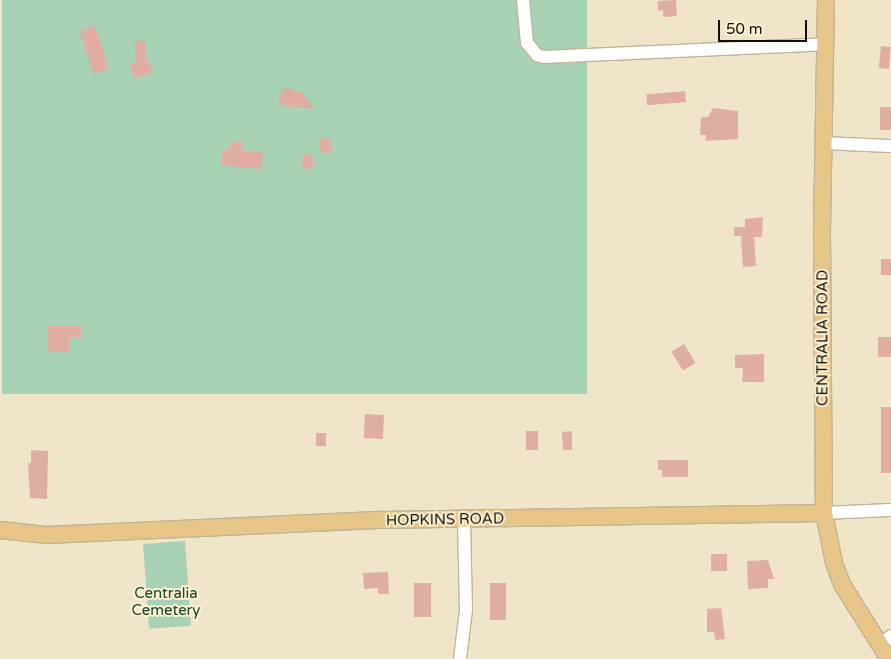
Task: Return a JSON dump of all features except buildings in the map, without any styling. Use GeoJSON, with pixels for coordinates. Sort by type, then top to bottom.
{"type":"FeatureCollection","features":[{"type":"Feature","properties":{"kind":"main road","name":"CENTRALIA ROAD"},"geometry":{"type":"LineString","coordinates":[[826,0],[823,143],[824,514],[834,563],[843,586],[885,640],[890,659]]}},
{"type":"Feature","properties":{"kind":"main road","name":"HOPKINS ROAD"},"geometry":{"type":"LineString","coordinates":[[0,530],[47,535],[464,519],[824,514]]}},
{"type":"Feature","properties":{"kind":"street"},"geometry":{"type":"LineString","coordinates":[[523,0],[527,43],[537,55],[544,57],[825,44]]}},
{"type":"Feature","properties":{"kind":"street"},"geometry":{"type":"LineString","coordinates":[[823,143],[891,146]]}},
{"type":"Feature","properties":{"kind":"street","name":"HOPKINS ROAD"},"geometry":{"type":"LineString","coordinates":[[824,514],[891,510]]}},
{"type":"Feature","properties":{"kind":"street"},"geometry":{"type":"LineString","coordinates":[[460,659],[466,610],[464,519]]}},
{"type":"Feature","properties":{"kind":"green space"},"geometry":{"type":"Polygon","coordinates":[[[2,0],[587,0],[587,394],[2,394],[2,0]]]}},
{"type":"Feature","properties":{"kind":"green space","name":"Centralia Cemetery"},"geometry":{"type":"Polygon","coordinates":[[[185,541],[191,626],[149,629],[143,544],[185,541]]]}}]}
